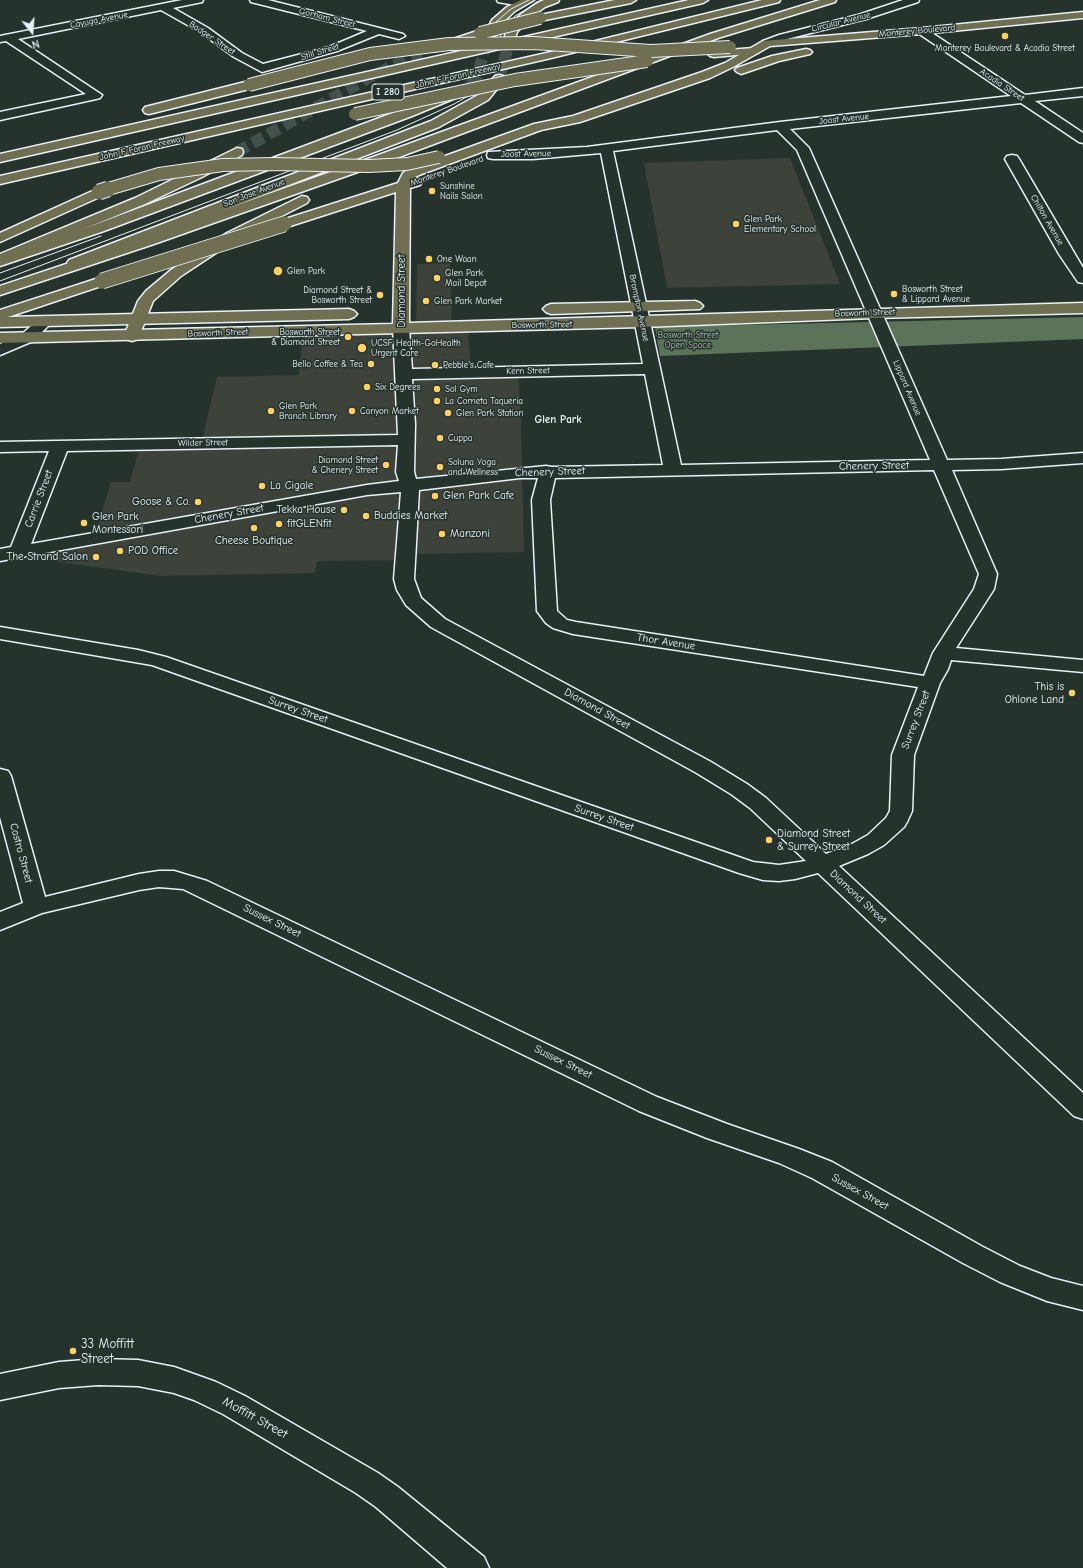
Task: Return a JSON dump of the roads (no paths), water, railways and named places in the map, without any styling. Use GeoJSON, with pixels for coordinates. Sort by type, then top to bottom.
{"type":"FeatureCollection","features":[{"type":"Feature","properties":{"kind":"main road"},"geometry":{"type":"LineString","coordinates":[[511,36],[512,31],[524,17],[541,5],[554,0]]}},
{"type":"Feature","properties":{"kind":"main road"},"geometry":{"type":"LineString","coordinates":[[420,53],[483,37],[540,18],[631,0]]}},
{"type":"Feature","properties":{"kind":"main road","name":"John F Foran Freeway"},"geometry":{"type":"LineString","coordinates":[[0,158],[703,0]]}},
{"type":"Feature","properties":{"kind":"main road","name":"John F Foran Freeway"},"geometry":{"type":"LineString","coordinates":[[0,180],[558,53],[775,0]]}},
{"type":"Feature","properties":{"kind":"main road"},"geometry":{"type":"LineString","coordinates":[[0,291],[178,231],[378,160],[714,36],[831,0]]}},
{"type":"Feature","properties":{"kind":"main road"},"geometry":{"type":"LineString","coordinates":[[483,37],[496,22],[511,9],[525,2]]}},
{"type":"Feature","properties":{"kind":"main road","name":"Monterey Boulevard"},"geometry":{"type":"LineString","coordinates":[[754,51],[835,43],[922,31],[1083,15]]}},
{"type":"Feature","properties":{"kind":"main road","name":"Monterey Boulevard"},"geometry":{"type":"LineString","coordinates":[[0,315],[402,186],[494,148],[542,137],[562,129],[576,119],[718,70],[767,43],[835,43],[933,38],[1083,23]]}},
{"type":"Feature","properties":{"kind":"main road"},"geometry":{"type":"LineString","coordinates":[[824,27],[819,29],[818,33],[835,43]]}},
{"type":"Feature","properties":{"kind":"main road"},"geometry":{"type":"LineString","coordinates":[[134,114],[370,54],[408,48],[449,44],[526,42],[651,51],[730,47],[767,43]]}},
{"type":"Feature","properties":{"kind":"main road"},"geometry":{"type":"LineString","coordinates":[[658,91],[721,76],[782,57],[835,43]]}},
{"type":"Feature","properties":{"kind":"main road"},"geometry":{"type":"LineString","coordinates":[[339,117],[444,94],[546,75],[644,61],[754,51]]}},
{"type":"Feature","properties":{"kind":"main road","name":"San Jose Avenue"},"geometry":{"type":"LineString","coordinates":[[0,291],[292,178],[415,133],[470,106],[484,97],[499,79]]}},
{"type":"Feature","properties":{"kind":"main road","name":"San Jose Avenue"},"geometry":{"type":"LineString","coordinates":[[0,260],[99,228],[401,115],[450,96],[470,86]]}},
{"type":"Feature","properties":{"kind":"main road"},"geometry":{"type":"LineString","coordinates":[[132,336],[146,301],[163,283],[194,260],[232,236],[301,201],[402,159],[494,117]]}},
{"type":"Feature","properties":{"kind":"main road"},"geometry":{"type":"LineString","coordinates":[[0,147],[74,129]]}},
{"type":"Feature","properties":{"kind":"main road"},"geometry":{"type":"LineString","coordinates":[[0,260],[140,201],[197,174],[238,146],[224,144]]}},
{"type":"Feature","properties":{"kind":"main road"},"geometry":{"type":"LineString","coordinates":[[0,238],[99,192],[159,174],[223,165],[273,164],[369,166],[407,164],[494,148]]}},
{"type":"Feature","properties":{"kind":"main road","name":"Diamond Street"},"geometry":{"type":"LineString","coordinates":[[401,317],[402,186]]}},
{"type":"Feature","properties":{"kind":"main road","name":"Bosworth Street"},"geometry":{"type":"LineString","coordinates":[[0,338],[132,336],[401,317],[642,322],[872,307],[1083,298]]}},
{"type":"Feature","properties":{"kind":"main road","name":"Bosworth Street"},"geometry":{"type":"LineString","coordinates":[[535,310],[639,307],[1083,308]]}},
{"type":"Feature","properties":{"kind":"main road","name":"Bosworth Street"},"geometry":{"type":"LineString","coordinates":[[0,322],[360,314]]}},
{"type":"Feature","properties":{"kind":"street","name":"Cayuga Avenue"},"geometry":{"type":"LineString","coordinates":[[4,39],[198,0]]}},
{"type":"Feature","properties":{"kind":"street","name":"Gorham Street"},"geometry":{"type":"LineString","coordinates":[[255,0],[399,36]]}},
{"type":"Feature","properties":{"kind":"street"},"geometry":{"type":"LineString","coordinates":[[502,0],[525,2]]}},
{"type":"Feature","properties":{"kind":"street","name":"Circular Avenue"},"geometry":{"type":"LineString","coordinates":[[767,43],[783,37],[862,17],[914,0]]}},
{"type":"Feature","properties":{"kind":"street","name":"Badger Street"},"geometry":{"type":"LineString","coordinates":[[163,7],[204,30],[238,55],[262,68]]}},
{"type":"Feature","properties":{"kind":"street","name":"Still Street"},"geometry":{"type":"LineString","coordinates":[[262,68],[333,49],[377,31]]}},
{"type":"Feature","properties":{"kind":"street","name":"Acadia Street"},"geometry":{"type":"LineString","coordinates":[[922,31],[1083,139]]}},
{"type":"Feature","properties":{"kind":"street"},"geometry":{"type":"LineString","coordinates":[[0,116],[96,95],[4,39]]}},
{"type":"Feature","properties":{"kind":"street","name":"Joost Avenue"},"geometry":{"type":"LineString","coordinates":[[494,148],[556,154],[780,126],[1083,92]]}},
{"type":"Feature","properties":{"kind":"street","name":"Lippard Avenue"},"geometry":{"type":"LineString","coordinates":[[780,126],[803,148],[988,574],[984,590],[944,653]]}},
{"type":"Feature","properties":{"kind":"street","name":"Joost Avenue"},"geometry":{"type":"LineString","coordinates":[[542,141],[564,147],[606,148]]}},
{"type":"Feature","properties":{"kind":"street","name":"Brompton Avenue"},"geometry":{"type":"LineString","coordinates":[[606,148],[673,469]]}},
{"type":"Feature","properties":{"kind":"street","name":"Chilton Avenue"},"geometry":{"type":"LineString","coordinates":[[1012,159],[1066,254],[1083,279]]}},
{"type":"Feature","properties":{"kind":"street","name":"Diamond Street"},"geometry":{"type":"LineString","coordinates":[[401,317],[407,440],[405,472],[410,486],[404,579],[407,590],[413,601],[438,623],[703,767],[739,789],[758,803],[1083,1109]]}},
{"type":"Feature","properties":{"kind":"street"},"geometry":{"type":"LineString","coordinates":[[0,350],[27,338],[44,322]]}},
{"type":"Feature","properties":{"kind":"street","name":"Kern Street"},"geometry":{"type":"LineString","coordinates":[[404,374],[652,369]]}},
{"type":"Feature","properties":{"kind":"street","name":"Wilder Street"},"geometry":{"type":"LineString","coordinates":[[0,447],[407,440]]}},
{"type":"Feature","properties":{"kind":"street","name":"Carrie Street"},"geometry":{"type":"LineString","coordinates":[[19,551],[60,446]]}},
{"type":"Feature","properties":{"kind":"street","name":"Chenery Street"},"geometry":{"type":"LineString","coordinates":[[0,555],[367,490],[494,475],[546,471],[941,466],[1001,464],[1083,458]]}},
{"type":"Feature","properties":{"kind":"street","name":"Thor Avenue"},"geometry":{"type":"LineString","coordinates":[[546,471],[547,481],[541,500],[547,611],[552,619],[560,624],[573,628],[930,683]]}},
{"type":"Feature","properties":{"kind":"street","name":"Surrey Street"},"geometry":{"type":"LineString","coordinates":[[0,633],[138,656],[159,662],[747,868],[779,873],[795,871],[822,864],[860,849],[876,840],[896,822],[901,811],[903,754],[930,683],[938,669],[944,653]]}},
{"type":"Feature","properties":{"kind":"street"},"geometry":{"type":"LineString","coordinates":[[944,653],[1083,666]]}},
{"type":"Feature","properties":{"kind":"street","name":"Castro Street"},"geometry":{"type":"LineString","coordinates":[[0,776],[36,907]]}},
{"type":"Feature","properties":{"kind":"street","name":"Sussex Street"},"geometry":{"type":"LineString","coordinates":[[0,922],[36,907],[139,882],[159,879],[174,879],[200,886],[648,1104],[717,1131],[789,1156],[822,1170],[973,1255],[1010,1274],[1047,1289],[1083,1298]]}},
{"type":"Feature","properties":{"kind":"street","name":"Moffitt Street"},"geometry":{"type":"LineString","coordinates":[[0,1386],[58,1375],[98,1372],[138,1373],[174,1380],[205,1391],[234,1405],[368,1483],[472,1568]]}},
{"type":"Feature","properties":{"kind":"tunnel"},"geometry":{"type":"LineString","coordinates":[[499,79],[511,36]]}},
{"type":"Feature","properties":{"kind":"tunnel"},"geometry":{"type":"LineString","coordinates":[[470,86],[477,77],[487,41]]}},
{"type":"Feature","properties":{"kind":"tunnel"},"geometry":{"type":"LineString","coordinates":[[237,152],[370,77],[421,53]]}},
{"type":"Feature","properties":{"kind":"tram line"},"geometry":{"type":"LineString","coordinates":[[487,41],[496,22],[511,9],[529,0]]}},
{"type":"Feature","properties":{"kind":"tram line"},"geometry":{"type":"LineString","coordinates":[[500,38],[503,30],[515,16],[542,0]]}},
{"type":"Feature","properties":{"kind":"tram line"},"geometry":{"type":"LineString","coordinates":[[442,103],[471,86]]}},
{"type":"Feature","properties":{"kind":"tram line"},"geometry":{"type":"LineString","coordinates":[[0,281],[397,130],[454,104],[470,95],[481,86]]}},
{"type":"Feature","properties":{"kind":"tram line"},"geometry":{"type":"LineString","coordinates":[[0,273],[101,236]]}},
{"type":"Feature","properties":{"kind":"place","name":"Monterey Boulevard & Acadia Street"},"geometry":{"type":"Point","coordinates":[1005,36]}},
{"type":"Feature","properties":{"kind":"place","name":"Sunshine Nails Salon"},"geometry":{"type":"Point","coordinates":[432,191]}},
{"type":"Feature","properties":{"kind":"place","name":"Glen Park Elementary School"},"geometry":{"type":"Point","coordinates":[736,224]}},
{"type":"Feature","properties":{"kind":"place","name":"One Waan"},"geometry":{"type":"Point","coordinates":[429,259]}},
{"type":"Feature","properties":{"kind":"place","name":"Glen Park"},"geometry":{"type":"Point","coordinates":[278,271]}},
{"type":"Feature","properties":{"kind":"place","name":"Glen Park Mail Depot"},"geometry":{"type":"Point","coordinates":[437,278]}},
{"type":"Feature","properties":{"kind":"place","name":"Bosworth Street & Lippard Avenue"},"geometry":{"type":"Point","coordinates":[894,294]}},
{"type":"Feature","properties":{"kind":"place","name":"Diamond Street & Bosworth Street"},"geometry":{"type":"Point","coordinates":[380,295]}},
{"type":"Feature","properties":{"kind":"place","name":"Glen Park Market"},"geometry":{"type":"Point","coordinates":[426,301]}},
{"type":"Feature","properties":{"kind":"place","name":"Bosworth Street & Diamond Street"},"geometry":{"type":"Point","coordinates":[348,337]}},
{"type":"Feature","properties":{"kind":"place","name":"UCSF Health-GoHealth Urgent Care"},"geometry":{"type":"Point","coordinates":[362,348]}},
{"type":"Feature","properties":{"kind":"place","name":"Bello Coffee & Tea"},"geometry":{"type":"Point","coordinates":[371,364]}},
{"type":"Feature","properties":{"kind":"place","name":"Pebble's Cafe"},"geometry":{"type":"Point","coordinates":[435,365]}},
{"type":"Feature","properties":{"kind":"place","name":"Six Degrees"},"geometry":{"type":"Point","coordinates":[367,387]}},
{"type":"Feature","properties":{"kind":"place","name":"Sol Gym"},"geometry":{"type":"Point","coordinates":[437,389]}},
{"type":"Feature","properties":{"kind":"place","name":"La Corneta Taqueria"},"geometry":{"type":"Point","coordinates":[437,401]}},
{"type":"Feature","properties":{"kind":"place","name":"Glen Park Branch Library"},"geometry":{"type":"Point","coordinates":[271,411]}},
{"type":"Feature","properties":{"kind":"place","name":"Canyon Market"},"geometry":{"type":"Point","coordinates":[352,411]}},
{"type":"Feature","properties":{"kind":"place","name":"Glen Park Station"},"geometry":{"type":"Point","coordinates":[448,413]}},
{"type":"Feature","properties":{"kind":"place","name":"Cuppa"},"geometry":{"type":"Point","coordinates":[440,438]}},
{"type":"Feature","properties":{"kind":"place","name":"Diamond Street & Chenery Street"},"geometry":{"type":"Point","coordinates":[386,465]}},
{"type":"Feature","properties":{"kind":"place","name":"Soluna Yoga and Wellness"},"geometry":{"type":"Point","coordinates":[440,467]}},
{"type":"Feature","properties":{"kind":"place","name":"La Cigale"},"geometry":{"type":"Point","coordinates":[262,486]}},
{"type":"Feature","properties":{"kind":"place","name":"Glen Park Cafe"},"geometry":{"type":"Point","coordinates":[435,496]}},
{"type":"Feature","properties":{"kind":"place","name":"Goose & Co."},"geometry":{"type":"Point","coordinates":[198,502]}},
{"type":"Feature","properties":{"kind":"place","name":"Tekka House"},"geometry":{"type":"Point","coordinates":[344,510]}},
{"type":"Feature","properties":{"kind":"place","name":"Buddies Market"},"geometry":{"type":"Point","coordinates":[366,516]}},
{"type":"Feature","properties":{"kind":"place","name":"Glen Park Montessori"},"geometry":{"type":"Point","coordinates":[84,523]}},
{"type":"Feature","properties":{"kind":"place","name":"fitGLENfit"},"geometry":{"type":"Point","coordinates":[279,524]}},
{"type":"Feature","properties":{"kind":"place","name":"Cheese Boutique"},"geometry":{"type":"Point","coordinates":[254,528]}},
{"type":"Feature","properties":{"kind":"place","name":"Manzoni"},"geometry":{"type":"Point","coordinates":[442,534]}},
{"type":"Feature","properties":{"kind":"place","name":"POD Office"},"geometry":{"type":"Point","coordinates":[120,551]}},
{"type":"Feature","properties":{"kind":"place","name":"The Strand Salon"},"geometry":{"type":"Point","coordinates":[96,557]}},
{"type":"Feature","properties":{"kind":"place","name":"This is Ohlone Land"},"geometry":{"type":"Point","coordinates":[1072,693]}},
{"type":"Feature","properties":{"kind":"place","name":"Diamond Street & Surrey Street"},"geometry":{"type":"Point","coordinates":[769,840]}},
{"type":"Feature","properties":{"kind":"place","name":"33 Moffitt Street"},"geometry":{"type":"Point","coordinates":[73,1351]}},
{"type":"Feature","properties":{"kind":"district","name":"Glen Park"},"geometry":{"type":"Point","coordinates":[558,420]}},
{"type":"Feature","properties":{"kind":"park label","name":"Bosworth Street Open Space"},"geometry":{"type":"Point","coordinates":[688,340]}}]}
